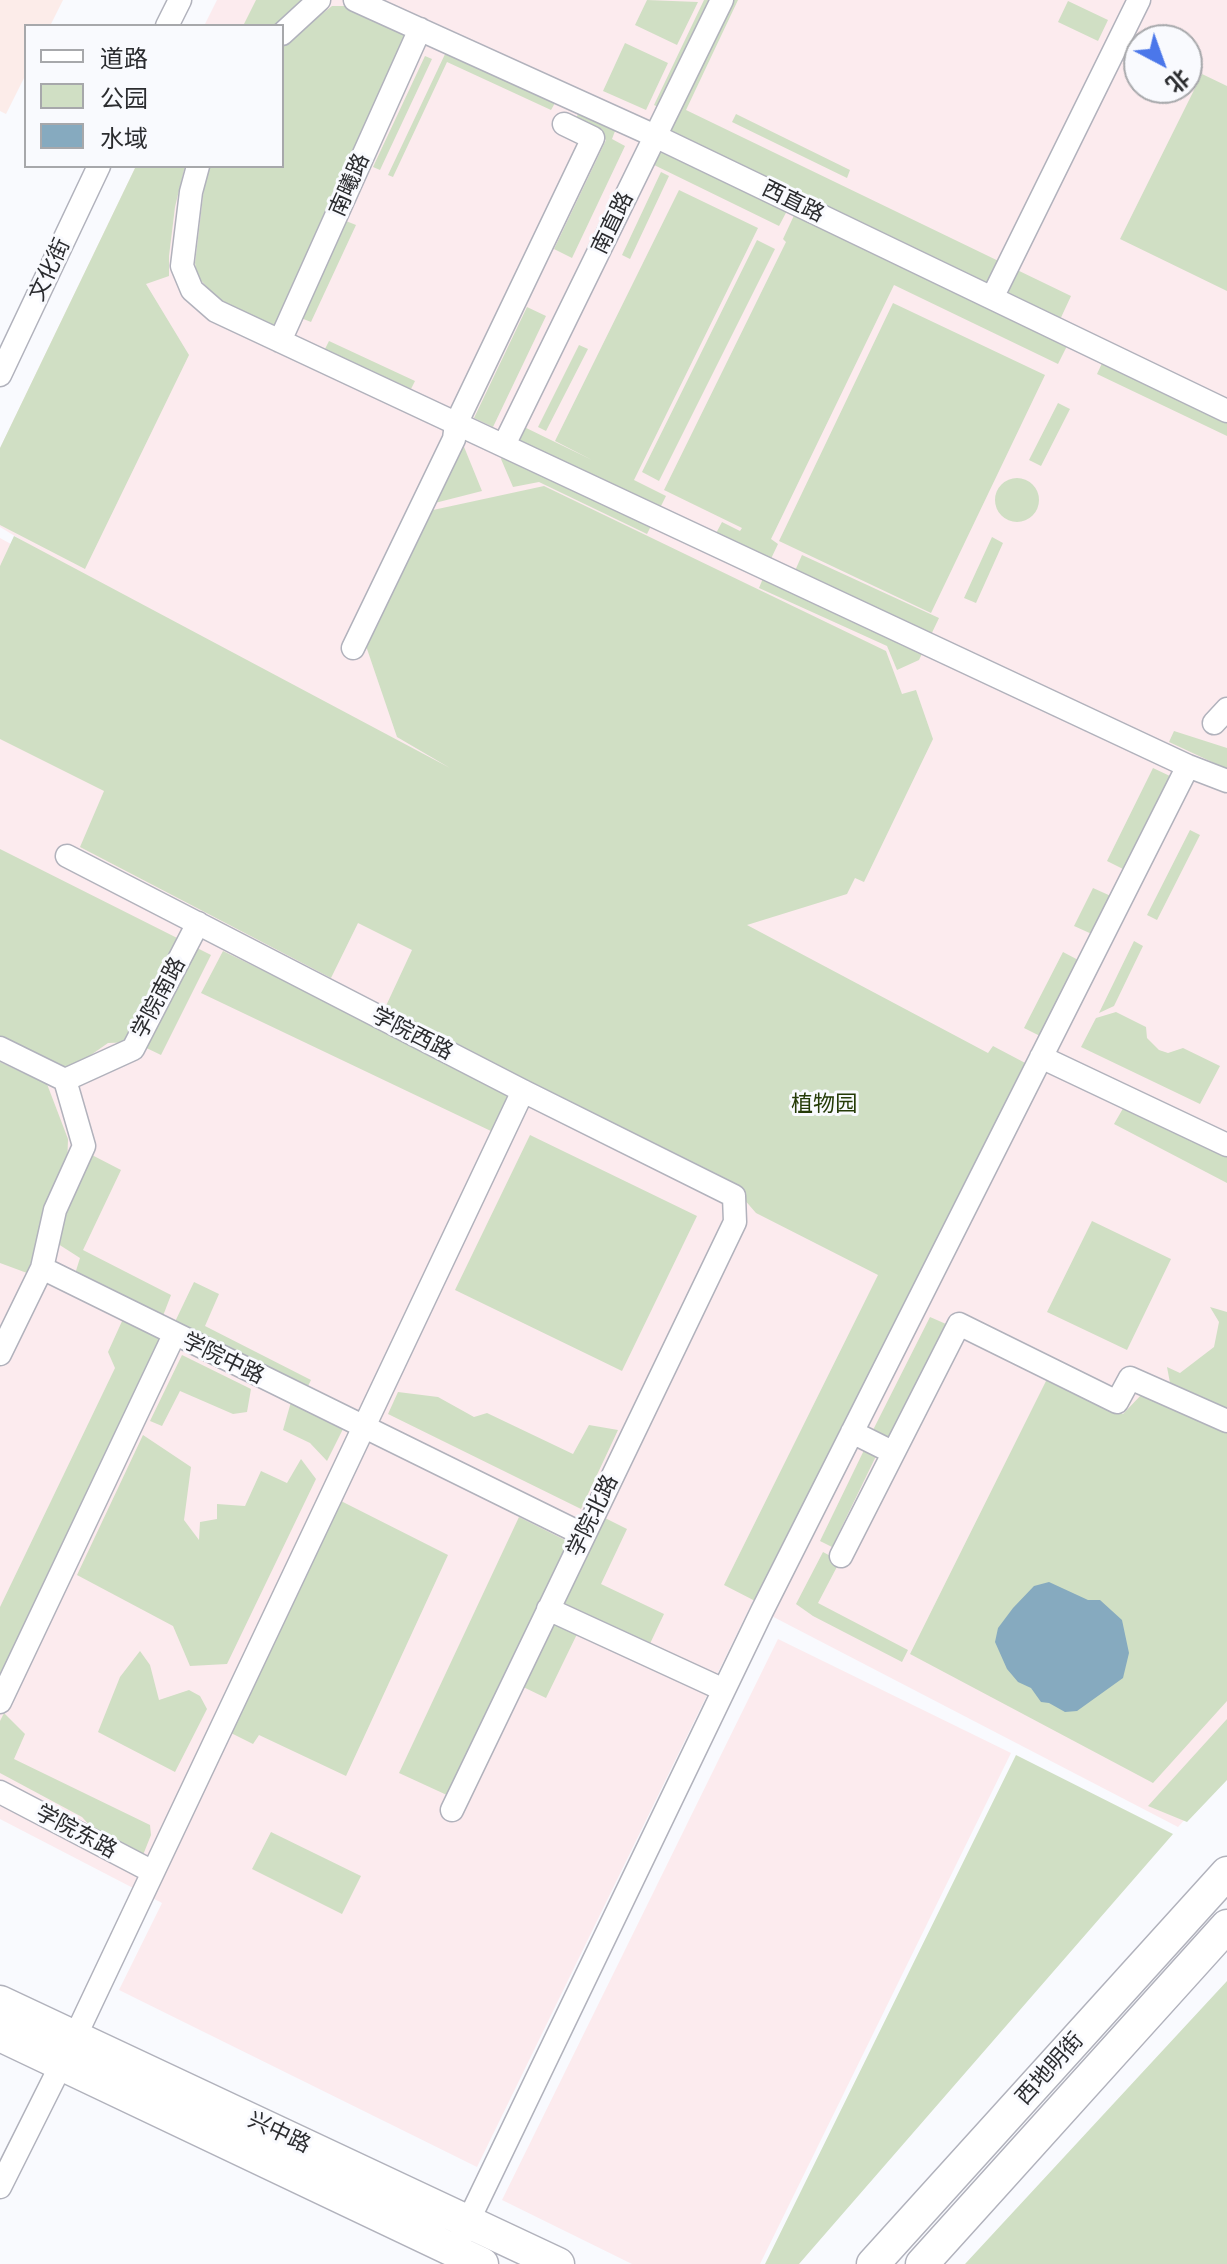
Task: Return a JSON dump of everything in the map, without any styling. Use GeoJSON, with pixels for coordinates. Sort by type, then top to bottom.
{"type":"FeatureCollection","features":[{"type":"Feature","properties":{"kind":"highway","name":"西地明街"},"geometry":{"type":"LineString","coordinates":[[873,2264],[1227,1873]]}},
{"type":"Feature","properties":{"kind":"highway","name":"西地明街"},"geometry":{"type":"LineString","coordinates":[[922,2264],[1227,1926]]}},
{"type":"Feature","properties":{"kind":"highway","name":"兴中路"},"geometry":{"type":"LineString","coordinates":[[0,2002],[69,2051],[468,2245],[558,2264]]}},
{"type":"Feature","properties":{"kind":"highway","name":"兴中路"},"geometry":{"type":"LineString","coordinates":[[0,2035],[69,2051]]}},
{"type":"Feature","properties":{"kind":"street"},"geometry":{"type":"LineString","coordinates":[[168,24],[180,0]]}},
{"type":"Feature","properties":{"kind":"street"},"geometry":{"type":"LineString","coordinates":[[284,32],[319,0]]}},
{"type":"Feature","properties":{"kind":"street","name":"西直路"},"geometry":{"type":"LineString","coordinates":[[355,0],[655,136],[1227,411]]}},
{"type":"Feature","properties":{"kind":"street","name":"南直路"},"geometry":{"type":"LineString","coordinates":[[504,445],[722,0]]}},
{"type":"Feature","properties":{"kind":"street"},"geometry":{"type":"LineString","coordinates":[[992,298],[1139,0]]}},
{"type":"Feature","properties":{"kind":"street","name":"南曦路"},"geometry":{"type":"LineString","coordinates":[[280,341],[420,29]]}},
{"type":"Feature","properties":{"kind":"street"},"geometry":{"type":"LineString","coordinates":[[353,648],[593,138],[564,124]]}},
{"type":"Feature","properties":{"kind":"street","name":"文化街"},"geometry":{"type":"LineString","coordinates":[[0,375],[98,168]]}},
{"type":"Feature","properties":{"kind":"street"},"geometry":{"type":"LineString","coordinates":[[197,168],[191,192],[182,266],[192,290],[216,311],[1188,766],[1227,781]]}},
{"type":"Feature","properties":{"kind":"street"},"geometry":{"type":"LineString","coordinates":[[468,2245],[724,1690],[1188,766]]}},
{"type":"Feature","properties":{"kind":"street","name":"学院西路"},"geometry":{"type":"LineString","coordinates":[[67,856],[734,1196],[735,1222]]}},
{"type":"Feature","properties":{"kind":"street","name":"学院南路"},"geometry":{"type":"LineString","coordinates":[[65,1080],[133,1049],[198,923]]}},
{"type":"Feature","properties":{"kind":"street"},"geometry":{"type":"LineString","coordinates":[[0,1048],[65,1080],[84,1146],[55,1210],[42,1268],[0,1354]]}},
{"type":"Feature","properties":{"kind":"street"},"geometry":{"type":"LineString","coordinates":[[1041,1057],[1227,1145]]}},
{"type":"Feature","properties":{"kind":"street"},"geometry":{"type":"LineString","coordinates":[[0,2187],[69,2051],[523,1091]]}},
{"type":"Feature","properties":{"kind":"street","name":"学院北路"},"geometry":{"type":"LineString","coordinates":[[452,1810],[735,1222]]}},
{"type":"Feature","properties":{"kind":"street","name":"学院中路"},"geometry":{"type":"LineString","coordinates":[[42,1268],[363,1429],[584,1535]]}},
{"type":"Feature","properties":{"kind":"street"},"geometry":{"type":"LineString","coordinates":[[841,1556],[959,1324],[1117,1402],[1130,1378],[1227,1421]]}},
{"type":"Feature","properties":{"kind":"street"},"geometry":{"type":"LineString","coordinates":[[0,1702],[174,1335]]}},
{"type":"Feature","properties":{"kind":"street"},"geometry":{"type":"LineString","coordinates":[[852,1432],[892,1452]]}},
{"type":"Feature","properties":{"kind":"street"},"geometry":{"type":"LineString","coordinates":[[548,1609],[724,1690]]}},
{"type":"Feature","properties":{"kind":"street","name":"学院东路"},"geometry":{"type":"LineString","coordinates":[[0,1792],[153,1872]]}},
{"type":"Feature","properties":{"kind":"shaded area"},"geometry":{"type":"Polygon","coordinates":[[[0,0],[63,0],[51,24],[24,24],[24,78],[6,114],[0,111],[0,0]]]}},
{"type":"Feature","properties":{"kind":"shaded area"},"geometry":{"type":"Polygon","coordinates":[[[217,0],[1227,0],[1227,1774],[1178,1827],[762,1611],[1008,1089],[97,586],[0,527],[0,448],[135,168],[284,168],[284,24],[205,24],[217,0]]]}},
{"type":"Feature","properties":{"kind":"shaded area"},"geometry":{"type":"Polygon","coordinates":[[[0,538],[1001,1092],[477,2167],[119,1990],[162,1903],[0,1819],[0,538]]]}},
{"type":"Feature","properties":{"kind":"shaded area"},"geometry":{"type":"Polygon","coordinates":[[[778,1639],[1011,1753],[760,2264],[632,2264],[502,2200],[778,1639]]]}},
{"type":"Feature","properties":{"kind":"green space"},"geometry":{"type":"Polygon","coordinates":[[[256,0],[304,0],[276,24],[244,24],[256,0]]]}},
{"type":"Feature","properties":{"kind":"green space"},"geometry":{"type":"Polygon","coordinates":[[[647,0],[698,2],[677,45],[635,25],[647,0]]]}},
{"type":"Feature","properties":{"kind":"green space"},"geometry":{"type":"Polygon","coordinates":[[[704,0],[738,0],[686,110],[1071,296],[1058,324],[666,135],[675,115],[654,105],[704,0]]]}},
{"type":"Feature","properties":{"kind":"green space"},"geometry":{"type":"Polygon","coordinates":[[[1068,1],[1108,20],[1098,41],[1058,22],[1068,1]]]}},
{"type":"Feature","properties":{"kind":"green space"},"geometry":{"type":"Polygon","coordinates":[[[332,6],[348,6],[410,34],[276,329],[217,298],[197,276],[195,263],[209,168],[284,168],[284,44],[332,6]]]}},
{"type":"Feature","properties":{"kind":"green space"},"geometry":{"type":"Polygon","coordinates":[[[625,43],[668,63],[646,110],[603,91],[625,43]]]}},
{"type":"Feature","properties":{"kind":"green space"},"geometry":{"type":"Polygon","coordinates":[[[446,52],[555,103],[551,110],[447,62],[393,177],[388,175],[446,52]]]}},
{"type":"Feature","properties":{"kind":"green space"},"geometry":{"type":"Polygon","coordinates":[[[425,56],[432,59],[380,170],[373,167],[425,56]]]}},
{"type":"Feature","properties":{"kind":"green space"},"geometry":{"type":"Polygon","coordinates":[[[1203,74],[1227,86],[1227,291],[1120,239],[1187,104],[1203,104],[1203,74]]]}},
{"type":"Feature","properties":{"kind":"green space"},"geometry":{"type":"Polygon","coordinates":[[[578,114],[615,131],[612,139],[625,146],[572,258],[554,249],[606,140],[574,124],[578,114]]]}},
{"type":"Feature","properties":{"kind":"green space"},"geometry":{"type":"Polygon","coordinates":[[[736,114],[850,170],[847,178],[732,122],[736,114]]]}},
{"type":"Feature","properties":{"kind":"green space"},"geometry":{"type":"Polygon","coordinates":[[[660,144],[789,207],[779,226],[650,163],[660,144]]]}},
{"type":"Feature","properties":{"kind":"green space"},"geometry":{"type":"Polygon","coordinates":[[[135,168],[185,168],[175,207],[169,276],[146,284],[189,355],[85,569],[0,525],[0,448],[135,168]]]}},
{"type":"Feature","properties":{"kind":"green space"},"geometry":{"type":"Polygon","coordinates":[[[661,172],[669,176],[630,259],[622,255],[661,172]]]}},
{"type":"Feature","properties":{"kind":"green space"},"geometry":{"type":"Polygon","coordinates":[[[679,190],[758,228],[634,480],[666,496],[647,534],[539,482],[513,487],[501,459],[518,424],[592,460],[555,441],[679,190]]]}},
{"type":"Feature","properties":{"kind":"green space"},"geometry":{"type":"Polygon","coordinates":[[[798,207],[1071,338],[1058,364],[894,285],[771,539],[778,544],[768,565],[713,539],[722,522],[740,531],[742,528],[664,490],[786,242],[783,239],[798,207]]]}},
{"type":"Feature","properties":{"kind":"green space"},"geometry":{"type":"Polygon","coordinates":[[[346,221],[356,225],[311,322],[301,318],[346,221]]]}},
{"type":"Feature","properties":{"kind":"green space"},"geometry":{"type":"Polygon","coordinates":[[[757,240],[775,249],[659,481],[642,472],[757,240]]]}},
{"type":"Feature","properties":{"kind":"green space"},"geometry":{"type":"Polygon","coordinates":[[[893,303],[1045,375],[931,613],[779,541],[893,303]]]}},
{"type":"Feature","properties":{"kind":"green space"},"geometry":{"type":"Polygon","coordinates":[[[527,307],[546,316],[493,427],[474,418],[527,307]]]}},
{"type":"Feature","properties":{"kind":"green space"},"geometry":{"type":"Polygon","coordinates":[[[329,341],[415,381],[411,389],[325,349],[329,341]]]}},
{"type":"Feature","properties":{"kind":"green space"},"geometry":{"type":"Polygon","coordinates":[[[579,345],[588,349],[546,431],[538,427],[579,345]]]}},
{"type":"Feature","properties":{"kind":"green space"},"geometry":{"type":"Polygon","coordinates":[[[1104,359],[1227,418],[1227,436],[1097,374],[1104,359]]]}},
{"type":"Feature","properties":{"kind":"green space"},"geometry":{"type":"Polygon","coordinates":[[[1058,403],[1070,409],[1041,466],[1029,460],[1058,403]]]}},
{"type":"Feature","properties":{"kind":"green space"},"geometry":{"type":"Polygon","coordinates":[[[460,437],[482,491],[427,505],[460,437]]]}},
{"type":"Feature","properties":{"kind":"green space"},"geometry":{"type":"Polygon","coordinates":[[[1017,478],[1032,485],[1039,500],[1032,515],[1017,522],[1002,515],[995,500],[1002,485],[1017,478]]]}},
{"type":"Feature","properties":{"kind":"green space","name":"植物园"},"geometry":{"type":"Polygon","coordinates":[[[544,486],[886,651],[902,694],[916,690],[933,739],[864,882],[855,878],[847,894],[747,925],[988,1053],[993,1046],[1029,1065],[761,1604],[724,1585],[878,1275],[756,1213],[743,1198],[385,1008],[412,950],[358,923],[331,978],[80,847],[104,791],[0,739],[0,566],[14,536],[450,768],[397,737],[365,643],[433,510],[544,486]]]}},
{"type":"Feature","properties":{"kind":"green space"},"geometry":{"type":"Polygon","coordinates":[[[992,537],[1003,543],[976,603],[964,598],[992,537]]]}},
{"type":"Feature","properties":{"kind":"green space"},"geometry":{"type":"Polygon","coordinates":[[[802,555],[939,618],[919,660],[897,670],[887,646],[759,588],[766,571],[790,582],[802,555]]]}},
{"type":"Feature","properties":{"kind":"green space"},"geometry":{"type":"Polygon","coordinates":[[[1174,731],[1227,748],[1227,769],[1169,742],[1174,731]]]}},
{"type":"Feature","properties":{"kind":"green space"},"geometry":{"type":"Polygon","coordinates":[[[1153,768],[1172,777],[1125,870],[1107,861],[1153,768]]]}},
{"type":"Feature","properties":{"kind":"green space"},"geometry":{"type":"Polygon","coordinates":[[[1190,830],[1200,835],[1157,920],[1147,915],[1190,830]]]}},
{"type":"Feature","properties":{"kind":"green space"},"geometry":{"type":"Polygon","coordinates":[[[0,849],[211,955],[161,1055],[134,1042],[108,1043],[68,1071],[0,1037],[0,849]]]}},
{"type":"Feature","properties":{"kind":"green space"},"geometry":{"type":"Polygon","coordinates":[[[1093,888],[1113,897],[1094,935],[1074,926],[1093,888]]]}},
{"type":"Feature","properties":{"kind":"green space"},"geometry":{"type":"Polygon","coordinates":[[[1134,941],[1143,946],[1114,1006],[1099,1013],[1134,941]]]}},
{"type":"Feature","properties":{"kind":"green space"},"geometry":{"type":"Polygon","coordinates":[[[223,951],[512,1092],[493,1132],[201,993],[223,951]]]}},
{"type":"Feature","properties":{"kind":"green space"},"geometry":{"type":"Polygon","coordinates":[[[1063,952],[1082,962],[1044,1038],[1024,1028],[1063,952]]]}},
{"type":"Feature","properties":{"kind":"green space"},"geometry":{"type":"Polygon","coordinates":[[[1116,1012],[1146,1027],[1147,1038],[1159,1050],[1168,1053],[1183,1048],[1220,1066],[1200,1104],[1081,1047],[1096,1018],[1116,1012]]]}},
{"type":"Feature","properties":{"kind":"green space"},"geometry":{"type":"Polygon","coordinates":[[[0,1062],[47,1084],[68,1139],[67,1169],[27,1273],[0,1263],[0,1062]]]}},
{"type":"Feature","properties":{"kind":"green space"},"geometry":{"type":"Polygon","coordinates":[[[1125,1105],[1227,1157],[1227,1183],[1114,1124],[1125,1105]]]}},
{"type":"Feature","properties":{"kind":"green space"},"geometry":{"type":"Polygon","coordinates":[[[530,1135],[697,1216],[622,1371],[455,1290],[530,1135]]]}},
{"type":"Feature","properties":{"kind":"green space"},"geometry":{"type":"Polygon","coordinates":[[[90,1154],[121,1170],[83,1250],[171,1295],[161,1321],[74,1277],[80,1258],[55,1242],[61,1211],[90,1154]]]}},
{"type":"Feature","properties":{"kind":"green space"},"geometry":{"type":"Polygon","coordinates":[[[1092,1221],[1171,1259],[1127,1350],[1047,1312],[1092,1221]]]}},
{"type":"Feature","properties":{"kind":"green space"},"geometry":{"type":"Polygon","coordinates":[[[194,1282],[219,1294],[205,1326],[311,1380],[304,1394],[172,1328],[194,1282]]]}},
{"type":"Feature","properties":{"kind":"green space"},"geometry":{"type":"Polygon","coordinates":[[[1210,1307],[1227,1312],[1227,1412],[1171,1388],[1167,1367],[1180,1373],[1214,1347],[1219,1322],[1210,1307]]]}},
{"type":"Feature","properties":{"kind":"green space"},"geometry":{"type":"Polygon","coordinates":[[[930,1317],[946,1324],[886,1444],[870,1436],[930,1317]]]}},
{"type":"Feature","properties":{"kind":"green space"},"geometry":{"type":"Polygon","coordinates":[[[123,1319],[165,1340],[0,1674],[0,1607],[115,1368],[108,1352],[123,1319]]]}},
{"type":"Feature","properties":{"kind":"green space"},"geometry":{"type":"Polygon","coordinates":[[[182,1355],[251,1389],[247,1412],[233,1414],[180,1391],[162,1426],[150,1421],[182,1355]]]}},
{"type":"Feature","properties":{"kind":"green space"},"geometry":{"type":"Polygon","coordinates":[[[1047,1379],[1123,1414],[1142,1394],[1227,1431],[1227,1701],[1153,1783],[910,1654],[1047,1379]]]}},
{"type":"Feature","properties":{"kind":"green space"},"geometry":{"type":"Polygon","coordinates":[[[398,1392],[438,1397],[474,1417],[487,1413],[573,1454],[589,1425],[618,1430],[581,1509],[388,1414],[398,1392]]]}},
{"type":"Feature","properties":{"kind":"green space"},"geometry":{"type":"Polygon","coordinates":[[[291,1402],[344,1427],[327,1461],[310,1443],[283,1430],[291,1402]]]}},
{"type":"Feature","properties":{"kind":"green space"},"geometry":{"type":"Polygon","coordinates":[[[143,1435],[191,1467],[184,1520],[199,1540],[200,1522],[217,1519],[217,1504],[245,1506],[261,1471],[287,1483],[301,1459],[316,1479],[227,1664],[190,1666],[173,1626],[77,1575],[143,1435]]]}},
{"type":"Feature","properties":{"kind":"green space"},"geometry":{"type":"Polygon","coordinates":[[[866,1446],[878,1452],[832,1547],[820,1541],[866,1446]]]}},
{"type":"Feature","properties":{"kind":"green space"},"geometry":{"type":"Polygon","coordinates":[[[339,1500],[448,1555],[346,1776],[259,1735],[253,1744],[225,1730],[339,1500]]]}},
{"type":"Feature","properties":{"kind":"green space"},"geometry":{"type":"Polygon","coordinates":[[[601,1516],[627,1529],[601,1584],[664,1614],[647,1650],[558,1608],[601,1516]]]}},
{"type":"Feature","properties":{"kind":"green space"},"geometry":{"type":"Polygon","coordinates":[[[519,1517],[571,1543],[449,1796],[399,1773],[519,1517]]]}},
{"type":"Feature","properties":{"kind":"green space"},"geometry":{"type":"Polygon","coordinates":[[[823,1552],[840,1561],[818,1603],[908,1650],[902,1662],[796,1604],[823,1552]]]}},
{"type":"Feature","properties":{"kind":"green space"},"geometry":{"type":"Polygon","coordinates":[[[550,1616],[579,1630],[546,1698],[517,1684],[550,1616]]]}},
{"type":"Feature","properties":{"kind":"green space"},"geometry":{"type":"Polygon","coordinates":[[[140,1651],[150,1665],[159,1700],[189,1690],[200,1696],[207,1709],[175,1772],[98,1732],[120,1677],[140,1651]]]}},
{"type":"Feature","properties":{"kind":"green space"},"geometry":{"type":"Polygon","coordinates":[[[4,1713],[25,1734],[14,1759],[150,1825],[151,1835],[143,1855],[92,1828],[82,1817],[0,1773],[0,1721],[4,1713]]]}},
{"type":"Feature","properties":{"kind":"green space"},"geometry":{"type":"Polygon","coordinates":[[[1227,1719],[1227,1780],[1187,1822],[1148,1806],[1227,1719]]]}},
{"type":"Feature","properties":{"kind":"green space"},"geometry":{"type":"Polygon","coordinates":[[[1016,1755],[1173,1834],[799,2264],[765,2264],[1016,1755]]]}},
{"type":"Feature","properties":{"kind":"green space"},"geometry":{"type":"Polygon","coordinates":[[[271,1832],[361,1876],[342,1914],[252,1869],[271,1832]]]}},
{"type":"Feature","properties":{"kind":"green space"},"geometry":{"type":"Polygon","coordinates":[[[1227,1981],[1227,2264],[965,2264],[1227,1981]]]}},
{"type":"Feature","properties":{"kind":"water"},"geometry":{"type":"Polygon","coordinates":[[[1049,1582],[1088,1600],[1100,1600],[1122,1620],[1129,1653],[1123,1678],[1077,1711],[1065,1712],[1041,1702],[1031,1688],[1018,1682],[1007,1669],[995,1642],[998,1628],[1013,1608],[1034,1586],[1049,1582]]]}}]}
